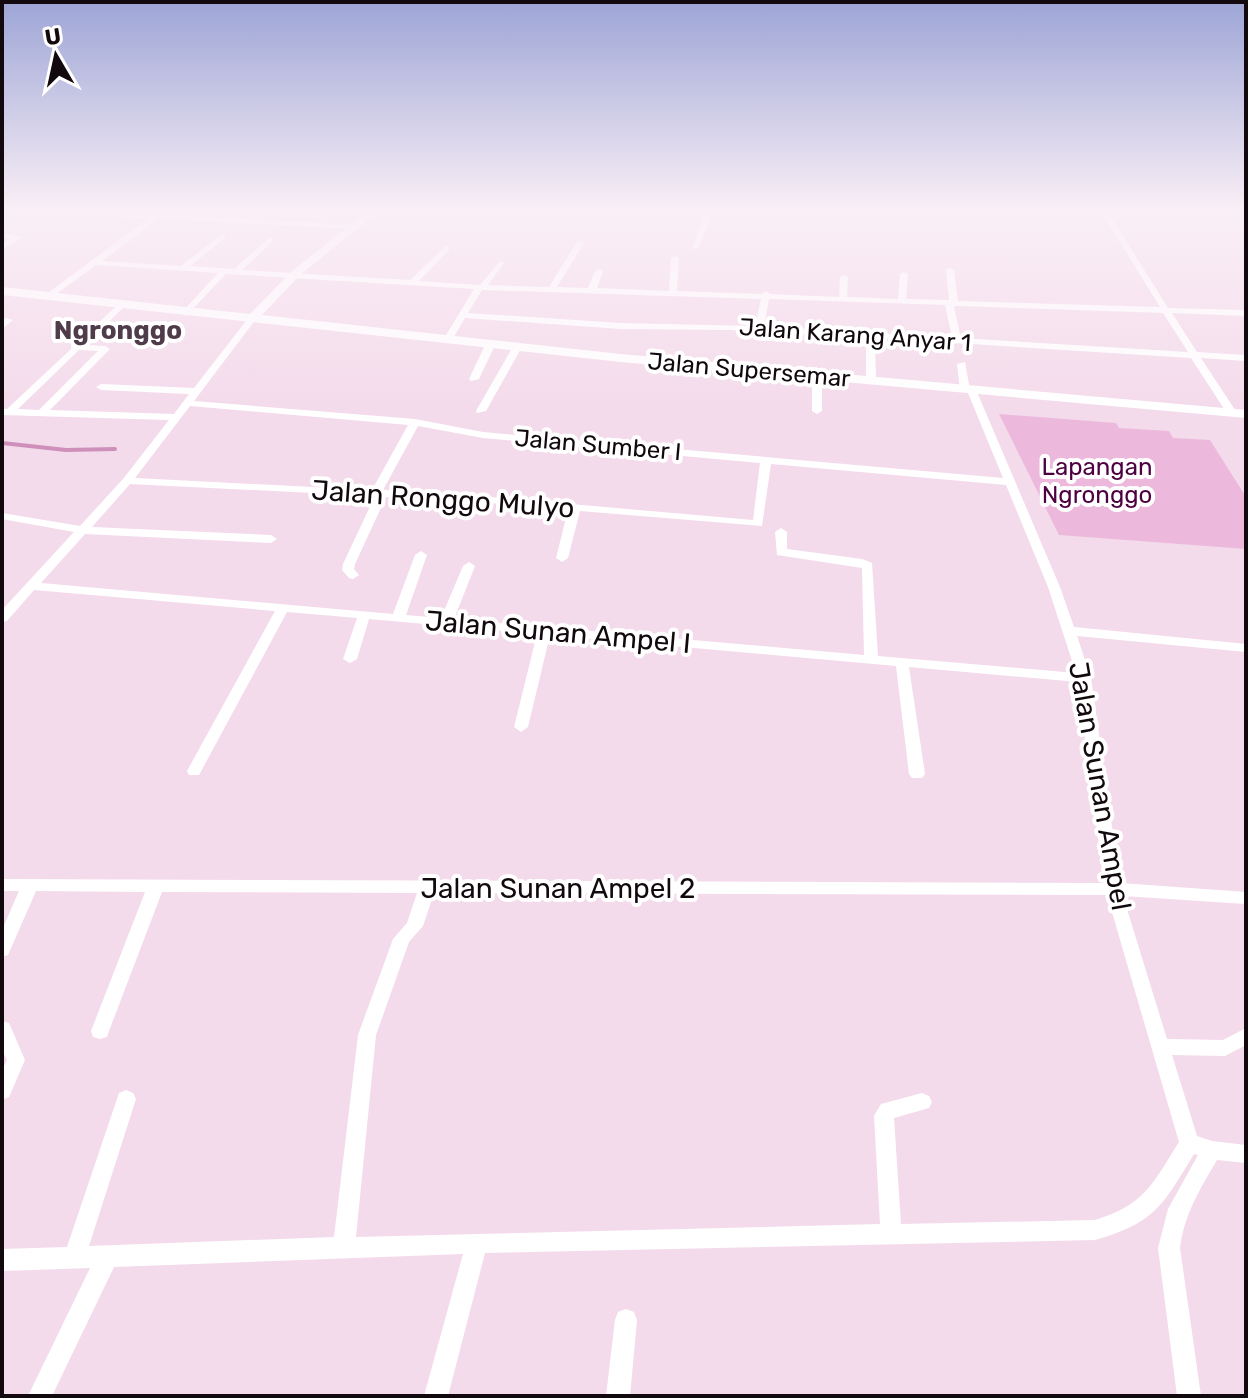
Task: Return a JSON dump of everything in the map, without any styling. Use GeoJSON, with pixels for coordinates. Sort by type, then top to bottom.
{"type":"FeatureCollection","features":[{"type":"Feature","properties":{"kind":"main road"},"geometry":{"type":"LineString","coordinates":[[252,319],[294,275]]}},
{"type":"Feature","properties":{"kind":"main road","name":"Jalan Supersemar"},"geometry":{"type":"LineString","coordinates":[[2,291],[448,340],[1239,414]]}},
{"type":"Feature","properties":{"kind":"street"},"geometry":{"type":"LineString","coordinates":[[48,297],[79,275]]}},
{"type":"Feature","properties":{"kind":"street"},"geometry":{"type":"LineString","coordinates":[[186,313],[220,275]]}},
{"type":"Feature","properties":{"kind":"street"},"geometry":{"type":"LineString","coordinates":[[329,275],[552,289],[1246,313]]}},
{"type":"Feature","properties":{"kind":"street"},"geometry":{"type":"LineString","coordinates":[[414,281],[420,275]]}},
{"type":"Feature","properties":{"kind":"street"},"geometry":{"type":"LineString","coordinates":[[448,340],[490,275]]}},
{"type":"Feature","properties":{"kind":"street"},"geometry":{"type":"LineString","coordinates":[[552,289],[560,275]]}},
{"type":"Feature","properties":{"kind":"street"},"geometry":{"type":"LineString","coordinates":[[592,290],[597,275]]}},
{"type":"Feature","properties":{"kind":"street"},"geometry":{"type":"LineString","coordinates":[[673,293],[674,275]]}},
{"type":"Feature","properties":{"kind":"street"},"geometry":{"type":"LineString","coordinates":[[902,301],[904,275]]}},
{"type":"Feature","properties":{"kind":"street"},"geometry":{"type":"LineString","coordinates":[[950,275],[957,342]]}},
{"type":"Feature","properties":{"kind":"street"},"geometry":{"type":"LineString","coordinates":[[1143,275],[1195,355],[1239,414]]}},
{"type":"Feature","properties":{"kind":"street"},"geometry":{"type":"LineString","coordinates":[[843,298],[844,277]]}},
{"type":"Feature","properties":{"kind":"street"},"geometry":{"type":"LineString","coordinates":[[759,329],[766,294]]}},
{"type":"Feature","properties":{"kind":"street"},"geometry":{"type":"LineString","coordinates":[[6,412],[121,305]]}},
{"type":"Feature","properties":{"kind":"street","name":"Jalan Karang Anyar 1"},"geometry":{"type":"LineString","coordinates":[[464,315],[605,330],[759,329],[1246,358]]}},
{"type":"Feature","properties":{"kind":"street"},"geometry":{"type":"LineString","coordinates":[[2,618],[127,481],[252,319]]}},
{"type":"Feature","properties":{"kind":"street"},"geometry":{"type":"LineString","coordinates":[[870,336],[871,381]]}},
{"type":"Feature","properties":{"kind":"street"},"geometry":{"type":"LineString","coordinates":[[474,379],[491,343]]}},
{"type":"Feature","properties":{"kind":"street"},"geometry":{"type":"LineString","coordinates":[[481,411],[518,345]]}},
{"type":"Feature","properties":{"kind":"street"},"geometry":{"type":"LineString","coordinates":[[42,413],[105,349],[74,347]]}},
{"type":"Feature","properties":{"kind":"street","name":"Jalan Sunan Ampel"},"geometry":{"type":"LineString","coordinates":[[962,364],[968,391],[1070,631],[1084,678],[1113,889],[1189,1143]]}},
{"type":"Feature","properties":{"kind":"street"},"geometry":{"type":"LineString","coordinates":[[817,376],[817,411]]}},
{"type":"Feature","properties":{"kind":"street"},"geometry":{"type":"LineString","coordinates":[[101,387],[196,391]]}},
{"type":"Feature","properties":{"kind":"street","name":"Jalan Sumber I"},"geometry":{"type":"LineString","coordinates":[[187,403],[415,422],[483,435],[1009,482]]}},
{"type":"Feature","properties":{"kind":"street"},"geometry":{"type":"LineString","coordinates":[[6,412],[177,417]]}},
{"type":"Feature","properties":{"kind":"street"},"geometry":{"type":"LineString","coordinates":[[353,575],[348,570],[349,564],[379,493],[415,422]]}},
{"type":"Feature","properties":{"kind":"street","name":"Jalan Ronggo Mulyo"},"geometry":{"type":"LineString","coordinates":[[127,481],[379,493],[758,524],[766,462]]}},
{"type":"Feature","properties":{"kind":"street"},"geometry":{"type":"LineString","coordinates":[[562,558],[575,507]]}},
{"type":"Feature","properties":{"kind":"street"},"geometry":{"type":"LineString","coordinates":[[2,516],[84,530],[271,539]]}},
{"type":"Feature","properties":{"kind":"street"},"geometry":{"type":"LineString","coordinates":[[781,532],[781,552],[868,566],[871,660]]}},
{"type":"Feature","properties":{"kind":"street"},"geometry":{"type":"LineString","coordinates":[[398,618],[421,555]]}},
{"type":"Feature","properties":{"kind":"street"},"geometry":{"type":"LineString","coordinates":[[446,622],[469,566]]}},
{"type":"Feature","properties":{"kind":"street","name":"Jalan Sunan Ampel I"},"geometry":{"type":"LineString","coordinates":[[32,586],[1084,678]]}},
{"type":"Feature","properties":{"kind":"street"},"geometry":{"type":"LineString","coordinates":[[194,771],[283,608]]}},
{"type":"Feature","properties":{"kind":"street"},"geometry":{"type":"LineString","coordinates":[[350,659],[364,616]]}},
{"type":"Feature","properties":{"kind":"street"},"geometry":{"type":"LineString","coordinates":[[521,727],[544,631]]}},
{"type":"Feature","properties":{"kind":"street"},"geometry":{"type":"LineString","coordinates":[[1070,631],[1246,648]]}},
{"type":"Feature","properties":{"kind":"street"},"geometry":{"type":"LineString","coordinates":[[902,662],[917,774]]}},
{"type":"Feature","properties":{"kind":"street","name":"Jalan Sunan Ampel 2"},"geometry":{"type":"LineString","coordinates":[[2,885],[1113,889],[1246,898]]}},
{"type":"Feature","properties":{"kind":"street"},"geometry":{"type":"LineString","coordinates":[[2,950],[30,886]]}},
{"type":"Feature","properties":{"kind":"street"},"geometry":{"type":"LineString","coordinates":[[100,1031],[156,886]]}},
{"type":"Feature","properties":{"kind":"street"},"geometry":{"type":"LineString","coordinates":[[344,1248],[367,1035],[402,939],[414,926],[427,888]]}},
{"type":"Feature","properties":{"kind":"street"},"geometry":{"type":"LineString","coordinates":[[2,1029],[16,1060],[2,1091]]}},
{"type":"Feature","properties":{"kind":"street"},"geometry":{"type":"LineString","coordinates":[[1161,1047],[1225,1048],[1246,1036]]}},
{"type":"Feature","properties":{"kind":"street"},"geometry":{"type":"LineString","coordinates":[[74,1258],[126,1099]]}},
{"type":"Feature","properties":{"kind":"street"},"geometry":{"type":"LineString","coordinates":[[891,1233],[884,1116],[888,1110],[922,1102]]}},
{"type":"Feature","properties":{"kind":"street"},"geometry":{"type":"LineString","coordinates":[[2,1260],[477,1243],[1095,1230],[1134,1218],[1145,1209],[1189,1143],[1212,1150],[1246,1154]]}},
{"type":"Feature","properties":{"kind":"street"},"geometry":{"type":"LineString","coordinates":[[1189,1396],[1169,1248],[1172,1224],[1179,1206],[1212,1150]]}},
{"type":"Feature","properties":{"kind":"street"},"geometry":{"type":"LineString","coordinates":[[436,1396],[477,1243]]}},
{"type":"Feature","properties":{"kind":"street"},"geometry":{"type":"LineString","coordinates":[[40,1396],[108,1255]]}},
{"type":"Feature","properties":{"kind":"street"},"geometry":{"type":"LineString","coordinates":[[618,1396],[626,1320]]}},
{"type":"Feature","properties":{"kind":"green space","name":"Lapangan Ngronggo"},"geometry":{"type":"Polygon","coordinates":[[[999,414],[1116,423],[1119,428],[1169,431],[1173,438],[1210,440],[1246,497],[1246,549],[1059,535],[999,414]]]}},
{"type":"Feature","properties":{"kind":"waterway"},"geometry":{"type":"LineString","coordinates":[[2,443],[66,450],[115,449]]}},
{"type":"Feature","properties":{"kind":"district","name":"Ngronggo"},"geometry":{"type":"Point","coordinates":[118,330]}}]}
